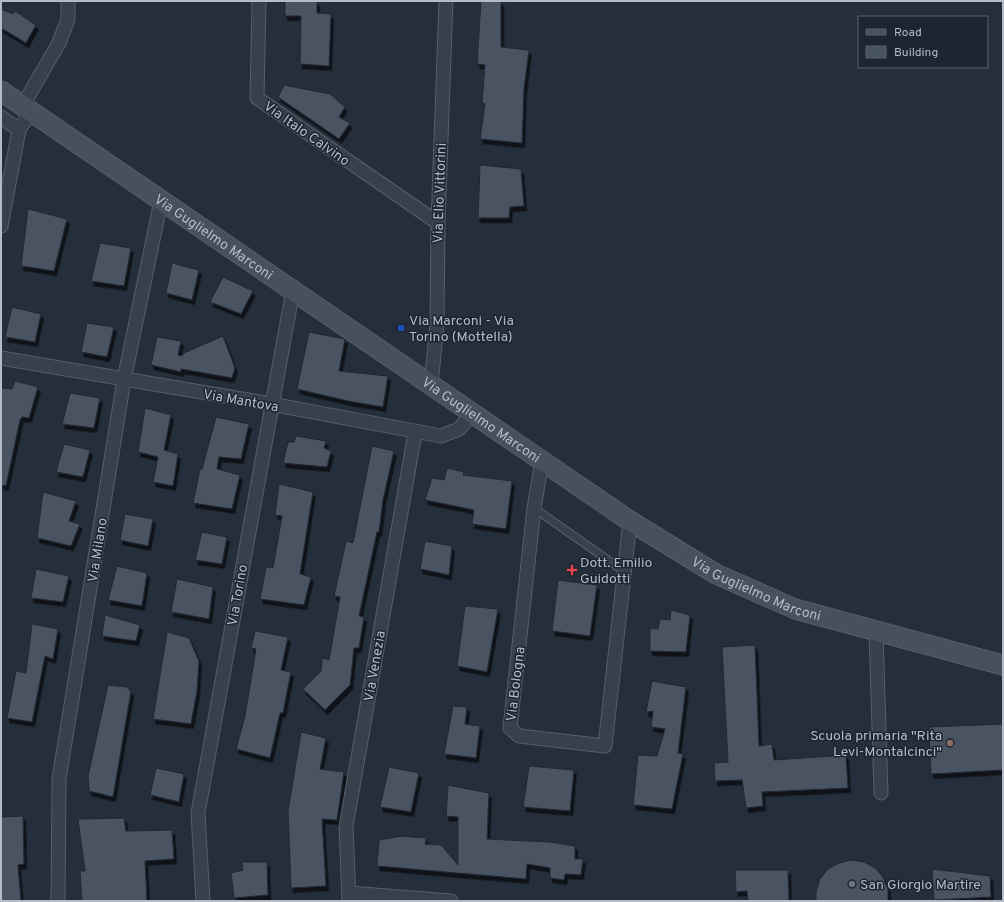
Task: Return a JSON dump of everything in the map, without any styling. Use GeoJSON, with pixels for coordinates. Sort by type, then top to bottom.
{"type":"FeatureCollection","features":[{"type":"Feature","properties":{"kind":"main road","name":"Via Guglielmo Marconi"},"geometry":{"type":"LineString","coordinates":[[1,91],[28,108],[630,521],[716,574],[795,609],[1003,665]]}},
{"type":"Feature","properties":{"kind":"street"},"geometry":{"type":"LineString","coordinates":[[1,226],[19,130],[59,43],[68,19],[68,1]]}},
{"type":"Feature","properties":{"kind":"street","name":"Via Italo Calvino"},"geometry":{"type":"LineString","coordinates":[[259,1],[257,98],[438,223]]}},
{"type":"Feature","properties":{"kind":"street","name":"Via Elio Vittorini"},"geometry":{"type":"LineString","coordinates":[[430,385],[437,324],[438,223],[446,1]]}},
{"type":"Feature","properties":{"kind":"street"},"geometry":{"type":"LineString","coordinates":[[1,116],[19,130]]}},
{"type":"Feature","properties":{"kind":"street","name":"Via Milano"},"geometry":{"type":"LineString","coordinates":[[58,901],[59,779],[124,380],[162,201]]}},
{"type":"Feature","properties":{"kind":"street","name":"Via Torino"},"geometry":{"type":"LineString","coordinates":[[203,901],[198,813],[271,404],[293,290]]}},
{"type":"Feature","properties":{"kind":"street","name":"Via Mantova"},"geometry":{"type":"LineString","coordinates":[[1,358],[271,404],[415,433],[441,436],[459,429],[473,413]]}},
{"type":"Feature","properties":{"kind":"street","name":"Via Venezia"},"geometry":{"type":"LineString","coordinates":[[349,897],[346,826],[415,433]]}},
{"type":"Feature","properties":{"kind":"street","name":"Via Bologna"},"geometry":{"type":"LineString","coordinates":[[542,460],[534,508],[510,728],[519,736],[605,746],[630,521]]}},
{"type":"Feature","properties":{"kind":"street"},"geometry":{"type":"LineString","coordinates":[[876,632],[881,794]]}},
{"type":"Feature","properties":{"kind":"street"},"geometry":{"type":"LineString","coordinates":[[349,897],[451,901]]}},
{"type":"Feature","properties":{"kind":"lane"},"geometry":{"type":"LineString","coordinates":[[534,508],[625,572]]}},
{"type":"Feature","properties":{"kind":"building"},"geometry":{"type":"Polygon","coordinates":[[[285,1],[317,1],[317,13],[331,14],[329,66],[300,64],[301,16],[285,16],[285,1]]]}},
{"type":"Feature","properties":{"kind":"building"},"geometry":{"type":"Polygon","coordinates":[[[481,1],[501,1],[501,47],[529,50],[524,89],[522,143],[480,139],[485,104],[482,103],[485,65],[477,64],[481,1]]]}},
{"type":"Feature","properties":{"kind":"building"},"geometry":{"type":"Polygon","coordinates":[[[1,9],[13,14],[15,11],[36,25],[26,43],[1,28],[1,9]]]}},
{"type":"Feature","properties":{"kind":"building"},"geometry":{"type":"Polygon","coordinates":[[[284,85],[330,94],[345,107],[339,117],[350,123],[339,139],[278,97],[284,85]]]}},
{"type":"Feature","properties":{"kind":"building"},"geometry":{"type":"Polygon","coordinates":[[[480,165],[521,169],[524,206],[510,207],[509,218],[478,218],[480,165]]]}},
{"type":"Feature","properties":{"kind":"building"},"geometry":{"type":"Polygon","coordinates":[[[28,209],[67,219],[54,271],[21,266],[28,209]]]}},
{"type":"Feature","properties":{"kind":"building"},"geometry":{"type":"Polygon","coordinates":[[[100,243],[131,248],[124,286],[91,281],[100,243]]]}},
{"type":"Feature","properties":{"kind":"building"},"geometry":{"type":"Polygon","coordinates":[[[172,263],[199,270],[192,300],[166,293],[172,263]]]}},
{"type":"Feature","properties":{"kind":"building"},"geometry":{"type":"Polygon","coordinates":[[[223,277],[253,291],[241,314],[210,302],[223,277]]]}},
{"type":"Feature","properties":{"kind":"building"},"geometry":{"type":"Polygon","coordinates":[[[12,307],[41,314],[35,342],[5,337],[12,307]]]}},
{"type":"Feature","properties":{"kind":"building"},"geometry":{"type":"Polygon","coordinates":[[[87,323],[114,327],[107,357],[81,352],[87,323]]]}},
{"type":"Feature","properties":{"kind":"building"},"geometry":{"type":"Polygon","coordinates":[[[309,332],[345,339],[339,371],[388,376],[383,407],[348,401],[297,389],[309,332]]]}},
{"type":"Feature","properties":{"kind":"building"},"geometry":{"type":"Polygon","coordinates":[[[223,336],[235,368],[232,378],[181,369],[181,372],[151,365],[157,337],[181,341],[178,355],[182,356],[184,353],[223,336]]]}},
{"type":"Feature","properties":{"kind":"building"},"geometry":{"type":"Polygon","coordinates":[[[15,381],[38,387],[29,418],[22,417],[20,420],[6,486],[1,485],[1,388],[12,389],[15,381]]]}},
{"type":"Feature","properties":{"kind":"building"},"geometry":{"type":"Polygon","coordinates":[[[70,393],[100,398],[94,428],[62,424],[70,393]]]}},
{"type":"Feature","properties":{"kind":"building"},"geometry":{"type":"Polygon","coordinates":[[[145,408],[171,415],[164,450],[178,454],[173,486],[153,482],[158,457],[138,452],[145,408]]]}},
{"type":"Feature","properties":{"kind":"building"},"geometry":{"type":"Polygon","coordinates":[[[216,417],[249,424],[241,459],[219,457],[217,469],[240,475],[232,509],[193,503],[200,469],[202,469],[216,417]]]}},
{"type":"Feature","properties":{"kind":"building"},"geometry":{"type":"Polygon","coordinates":[[[296,436],[326,441],[324,448],[331,451],[327,467],[283,463],[288,442],[294,442],[296,436]]]}},
{"type":"Feature","properties":{"kind":"building"},"geometry":{"type":"Polygon","coordinates":[[[64,444],[90,450],[83,477],[56,472],[64,444]]]}},
{"type":"Feature","properties":{"kind":"building"},"geometry":{"type":"Polygon","coordinates":[[[372,446],[394,451],[383,500],[379,532],[377,532],[359,616],[364,617],[359,648],[354,648],[350,685],[325,710],[303,689],[321,671],[322,658],[329,660],[340,597],[334,596],[346,541],[353,543],[372,446]]]}},
{"type":"Feature","properties":{"kind":"building"},"geometry":{"type":"Polygon","coordinates":[[[447,468],[464,472],[463,475],[512,481],[506,529],[472,524],[474,510],[425,500],[432,478],[444,480],[447,468]]]}},
{"type":"Feature","properties":{"kind":"building"},"geometry":{"type":"Polygon","coordinates":[[[279,484],[313,492],[300,574],[311,577],[304,605],[260,599],[266,567],[273,568],[282,516],[275,515],[279,484]]]}},
{"type":"Feature","properties":{"kind":"building"},"geometry":{"type":"Polygon","coordinates":[[[43,492],[76,501],[69,521],[80,524],[71,546],[37,538],[43,492]]]}},
{"type":"Feature","properties":{"kind":"building"},"geometry":{"type":"Polygon","coordinates":[[[125,514],[153,519],[148,546],[120,540],[125,514]]]}},
{"type":"Feature","properties":{"kind":"building"},"geometry":{"type":"Polygon","coordinates":[[[202,532],[227,537],[222,564],[195,560],[202,532]]]}},
{"type":"Feature","properties":{"kind":"building"},"geometry":{"type":"Polygon","coordinates":[[[425,541],[452,546],[449,575],[420,569],[425,541]]]}},
{"type":"Feature","properties":{"kind":"building"},"geometry":{"type":"Polygon","coordinates":[[[117,566],[147,573],[142,606],[108,600],[117,566]]]}},
{"type":"Feature","properties":{"kind":"building"},"geometry":{"type":"Polygon","coordinates":[[[36,569],[69,576],[63,602],[31,598],[36,569]]]}},
{"type":"Feature","properties":{"kind":"building"},"geometry":{"type":"Polygon","coordinates":[[[177,579],[213,587],[209,619],[171,612],[177,579]]]}},
{"type":"Feature","properties":{"kind":"building"},"geometry":{"type":"Polygon","coordinates":[[[558,580],[597,585],[590,636],[552,631],[558,580]]]}},
{"type":"Feature","properties":{"kind":"building"},"geometry":{"type":"Polygon","coordinates":[[[465,606],[498,609],[487,672],[457,666],[465,606]]]}},
{"type":"Feature","properties":{"kind":"building"},"geometry":{"type":"Polygon","coordinates":[[[671,610],[690,615],[686,652],[650,651],[650,628],[658,629],[660,619],[670,620],[671,610]]]}},
{"type":"Feature","properties":{"kind":"building"},"geometry":{"type":"Polygon","coordinates":[[[105,615],[140,625],[136,641],[102,636],[105,615]]]}},
{"type":"Feature","properties":{"kind":"building"},"geometry":{"type":"Polygon","coordinates":[[[32,624],[58,629],[53,659],[45,656],[32,722],[7,718],[16,671],[26,673],[32,624]]]}},
{"type":"Feature","properties":{"kind":"building"},"geometry":{"type":"Polygon","coordinates":[[[255,631],[288,637],[281,670],[291,672],[283,713],[280,713],[270,758],[236,749],[245,716],[256,649],[251,648],[255,631]]]}},
{"type":"Feature","properties":{"kind":"building"},"geometry":{"type":"Polygon","coordinates":[[[167,632],[189,638],[199,661],[197,691],[191,724],[153,719],[167,632]]]}},
{"type":"Feature","properties":{"kind":"building"},"geometry":{"type":"Polygon","coordinates":[[[755,645],[759,746],[772,744],[774,760],[846,755],[848,788],[762,792],[763,806],[746,808],[742,780],[715,781],[714,763],[728,762],[722,647],[755,645]]]}},
{"type":"Feature","properties":{"kind":"building"},"geometry":{"type":"Polygon","coordinates":[[[652,681],[686,687],[678,753],[683,754],[672,809],[633,805],[638,755],[657,756],[665,729],[651,727],[653,711],[646,712],[652,681]]]}},
{"type":"Feature","properties":{"kind":"building"},"geometry":{"type":"Polygon","coordinates":[[[108,685],[127,687],[131,692],[113,797],[89,791],[88,776],[108,685]]]}},
{"type":"Feature","properties":{"kind":"building"},"geometry":{"type":"Polygon","coordinates":[[[453,706],[467,707],[465,724],[480,726],[476,758],[444,754],[453,706]]]}},
{"type":"Feature","properties":{"kind":"building"},"geometry":{"type":"Polygon","coordinates":[[[1003,724],[1003,770],[931,774],[929,727],[1003,724]]]}},
{"type":"Feature","properties":{"kind":"building"},"geometry":{"type":"Polygon","coordinates":[[[301,732],[326,738],[320,769],[344,772],[337,820],[322,819],[326,886],[291,888],[288,811],[301,732]]]}},
{"type":"Feature","properties":{"kind":"building"},"geometry":{"type":"Polygon","coordinates":[[[529,766],[574,770],[570,811],[523,807],[529,766]]]}},
{"type":"Feature","properties":{"kind":"building"},"geometry":{"type":"Polygon","coordinates":[[[389,767],[419,773],[411,812],[380,807],[389,767]]]}},
{"type":"Feature","properties":{"kind":"building"},"geometry":{"type":"Polygon","coordinates":[[[156,768],[184,774],[179,802],[150,795],[156,768]]]}},
{"type":"Feature","properties":{"kind":"building"},"geometry":{"type":"Polygon","coordinates":[[[448,785],[489,793],[487,839],[550,842],[575,846],[575,859],[583,859],[581,875],[565,874],[564,880],[550,878],[550,868],[527,864],[526,879],[377,866],[379,840],[401,836],[426,838],[425,844],[441,845],[458,865],[458,817],[446,816],[448,785]]]}},
{"type":"Feature","properties":{"kind":"building"},"geometry":{"type":"Polygon","coordinates":[[[23,816],[24,864],[18,865],[21,901],[1,901],[1,817],[23,816]]]}},
{"type":"Feature","properties":{"kind":"building"},"geometry":{"type":"Polygon","coordinates":[[[124,818],[126,831],[172,830],[174,859],[145,861],[147,901],[82,901],[80,871],[85,871],[78,819],[124,818]]]}},
{"type":"Feature","properties":{"kind":"building","name":"San Giorgio Martire"},"geometry":{"type":"Polygon","coordinates":[[[851,860],[864,862],[875,868],[883,877],[888,889],[888,901],[816,901],[816,891],[820,879],[828,869],[839,863],[851,860]]]}},
{"type":"Feature","properties":{"kind":"building"},"geometry":{"type":"Polygon","coordinates":[[[242,862],[267,862],[268,895],[234,898],[231,873],[243,870],[242,862]]]}},
{"type":"Feature","properties":{"kind":"building"},"geometry":{"type":"Polygon","coordinates":[[[932,869],[990,876],[991,897],[934,900],[932,869]]]}},
{"type":"Feature","properties":{"kind":"building"},"geometry":{"type":"Polygon","coordinates":[[[735,870],[788,870],[789,901],[748,901],[747,891],[736,892],[735,870]]]}},
{"type":"Feature","properties":{"kind":"place","name":"Via Marconi - Via Torino (Mottella)"},"geometry":{"type":"Point","coordinates":[401,328]}},
{"type":"Feature","properties":{"kind":"place","name":"Dott. Emilio Guidotti"},"geometry":{"type":"Point","coordinates":[572,570]}},
{"type":"Feature","properties":{"kind":"place","name":"Scuola primaria \"Rita Levi-Montalcinci\""},"geometry":{"type":"Point","coordinates":[950,743]}},
{"type":"Feature","properties":{"kind":"place","name":"San Giorgio Martire"},"geometry":{"type":"Point","coordinates":[852,884]}}]}
